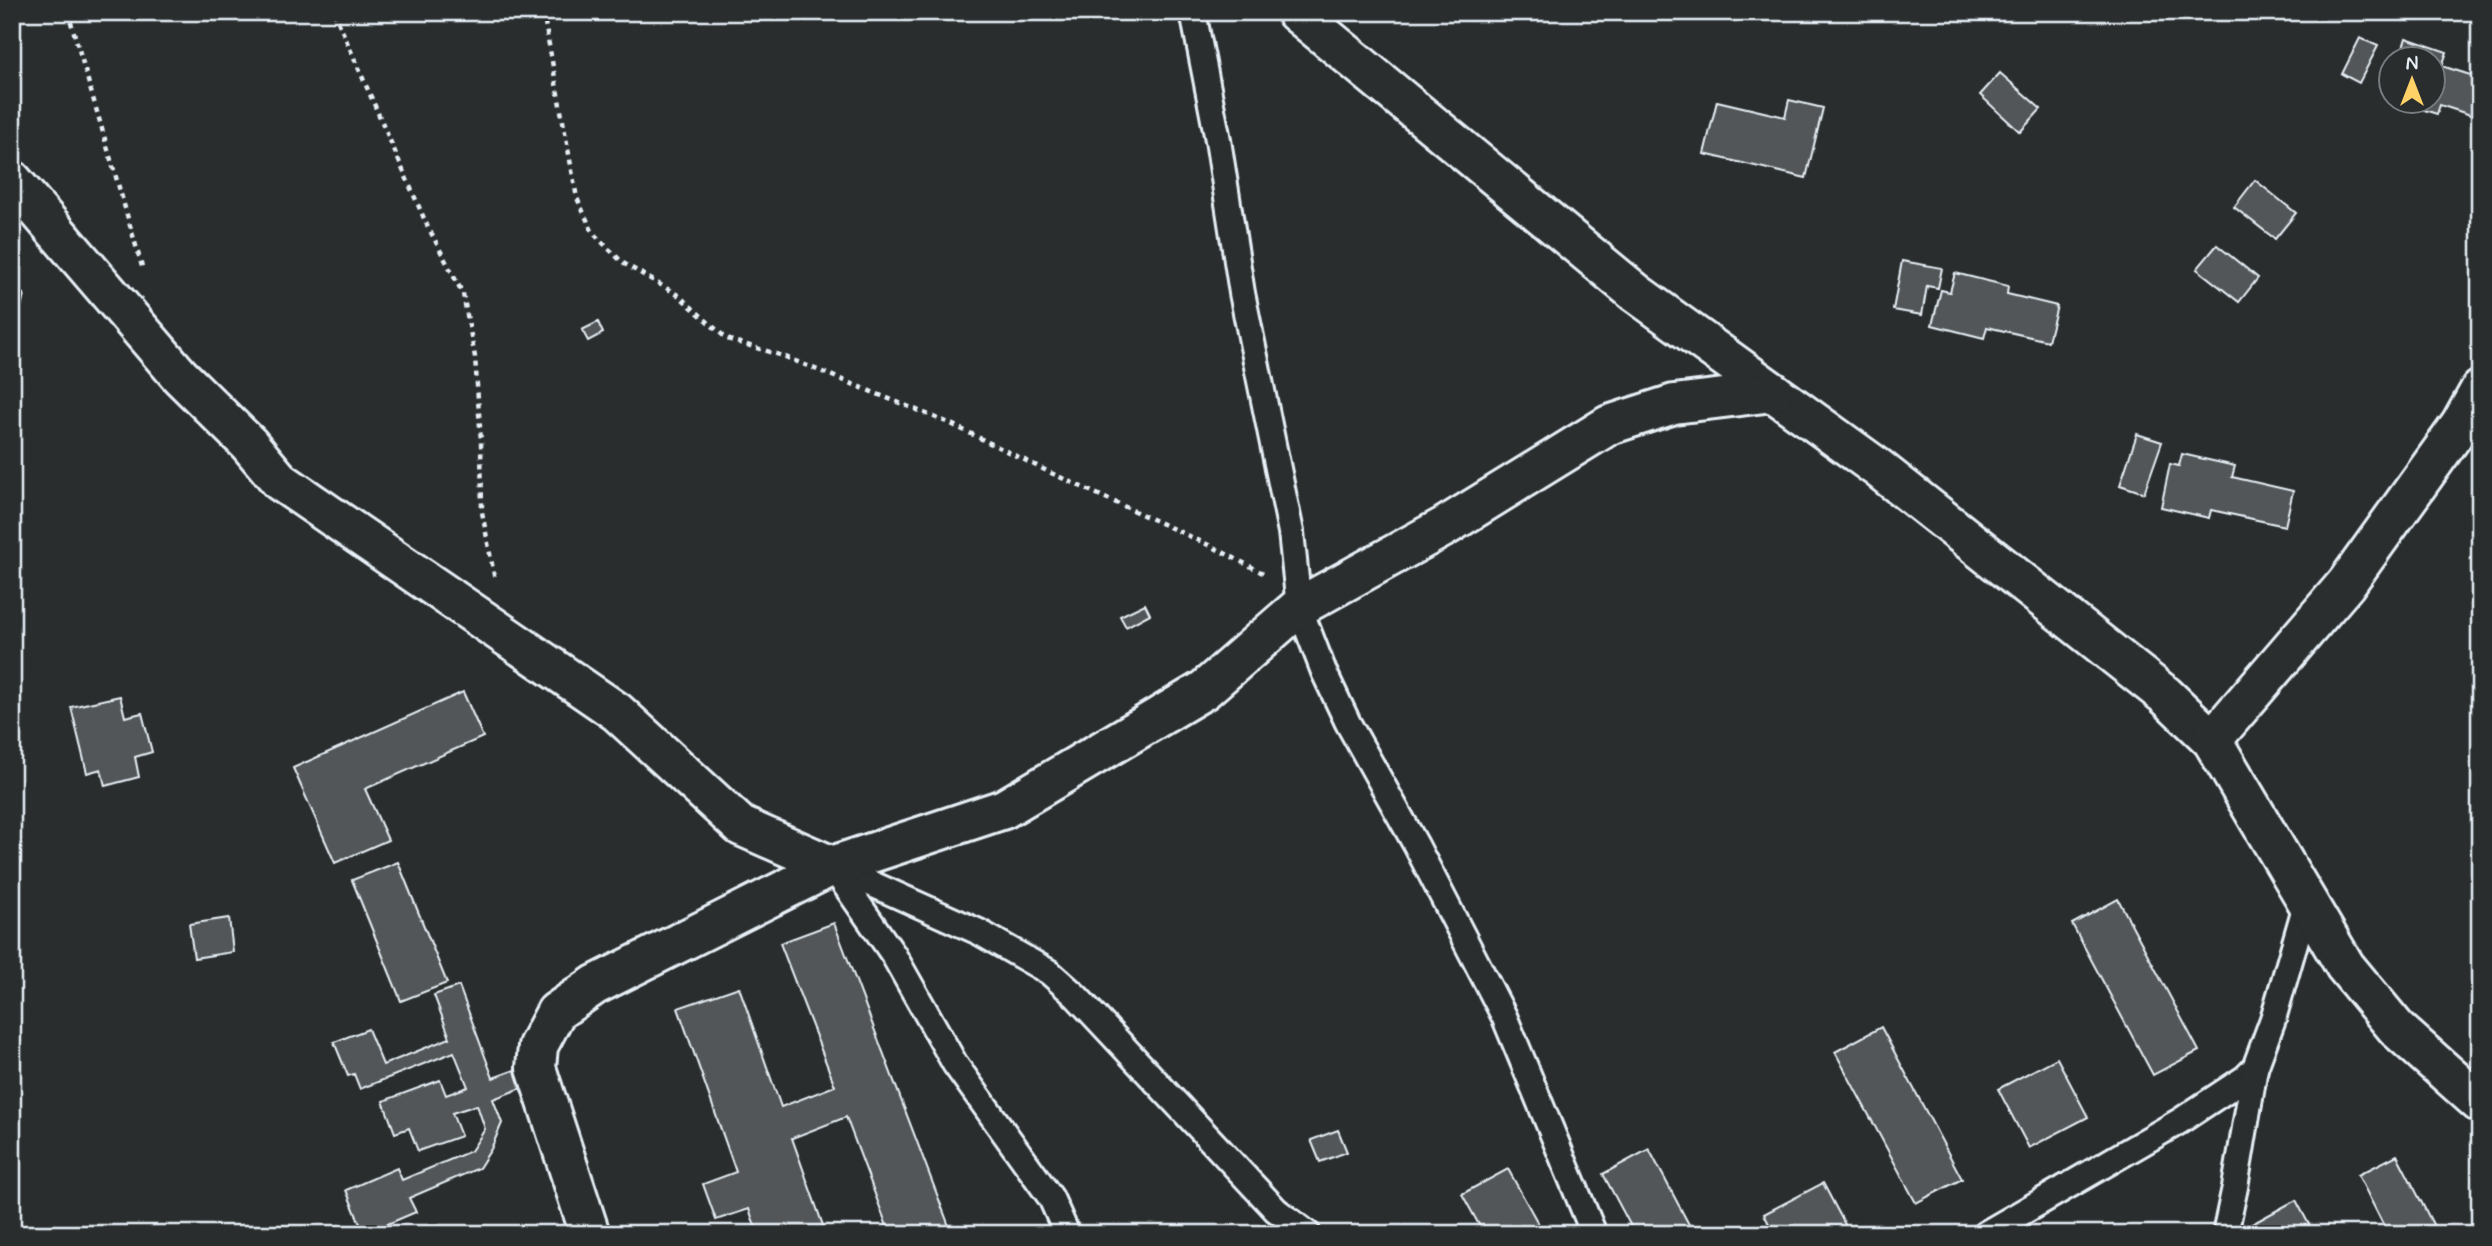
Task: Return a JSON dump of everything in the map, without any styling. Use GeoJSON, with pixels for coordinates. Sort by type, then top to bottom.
{"type":"FeatureCollection","features":[{"type":"Feature","properties":{"kind":"street"},"geometry":{"type":"LineString","coordinates":[[1296,12],[1636,293],[1878,468],[2165,695],[2212,740],[2345,966],[2397,1029],[2480,1104]]}},
{"type":"Feature","properties":{"kind":"street"},"geometry":{"type":"LineString","coordinates":[[12,180],[180,376],[249,444],[280,481],[617,712],[741,826],[831,866]]}},
{"type":"Feature","properties":{"kind":"street"},"geometry":{"type":"LineString","coordinates":[[2212,740],[2346,584],[2461,424],[2480,390]]}},
{"type":"Feature","properties":{"kind":"street"},"geometry":{"type":"LineString","coordinates":[[590,1234],[536,1068],[538,1046],[556,1012],[595,985],[831,866],[1004,809],[1204,690],[1299,600],[1444,527],[1609,425],[1674,404],[1773,391]]}},
{"type":"Feature","properties":{"kind":"lane"},"geometry":{"type":"LineString","coordinates":[[1194,12],[1218,140],[1242,293],[1290,532],[1299,600],[1324,672],[1348,723],[1416,845],[1504,1016],[1594,1234]]}},
{"type":"Feature","properties":{"kind":"lane"},"geometry":{"type":"LineString","coordinates":[[831,866],[893,954],[955,1064],[1051,1198],[1067,1234]]}},
{"type":"Feature","properties":{"kind":"lane"},"geometry":{"type":"LineString","coordinates":[[831,866],[979,932],[1049,972],[1076,996],[1276,1210],[1308,1234]]}},
{"type":"Feature","properties":{"kind":"lane"},"geometry":{"type":"LineString","coordinates":[[2225,1234],[2255,1068],[2273,1019],[2307,901]]}},
{"type":"Feature","properties":{"kind":"lane"},"geometry":{"type":"LineString","coordinates":[[1985,1234],[2180,1121],[2245,1078],[2255,1068]]}},
{"type":"Feature","properties":{"kind":"path"},"geometry":{"type":"LineString","coordinates":[[68,12],[145,280]]}},
{"type":"Feature","properties":{"kind":"path"},"geometry":{"type":"LineString","coordinates":[[334,12],[426,223],[463,294],[475,357],[481,441],[482,512],[506,636]]}},
{"type":"Feature","properties":{"kind":"path"},"geometry":{"type":"LineString","coordinates":[[542,12],[577,198],[593,233],[623,263],[678,295],[727,339],[783,356],[949,423],[1213,547],[1299,600]]}},
{"type":"Feature","properties":{"kind":"building"},"geometry":{"type":"Polygon","coordinates":[[[2360,38],[2378,46],[2359,83],[2342,74],[2360,38]]]}},
{"type":"Feature","properties":{"kind":"building"},"geometry":{"type":"Polygon","coordinates":[[[2406,38],[2429,46],[2403,46],[2406,38]]]}},
{"type":"Feature","properties":{"kind":"building"},"geometry":{"type":"Polygon","coordinates":[[[2446,67],[2480,78],[2480,118],[2446,107],[2446,67]]]}},
{"type":"Feature","properties":{"kind":"building"},"geometry":{"type":"Polygon","coordinates":[[[2000,73],[2041,109],[2020,132],[1980,95],[2000,73]]]}},
{"type":"Feature","properties":{"kind":"building"},"geometry":{"type":"Polygon","coordinates":[[[1789,100],[1823,108],[1806,178],[1704,154],[1717,101],[1785,117],[1789,100]]]}},
{"type":"Feature","properties":{"kind":"building"},"geometry":{"type":"Polygon","coordinates":[[[2255,180],[2296,213],[2275,239],[2234,207],[2255,180]]]}},
{"type":"Feature","properties":{"kind":"building"},"geometry":{"type":"Polygon","coordinates":[[[2217,245],[2258,278],[2239,302],[2197,269],[2217,245]]]}},
{"type":"Feature","properties":{"kind":"building"},"geometry":{"type":"Polygon","coordinates":[[[1902,261],[1942,268],[1938,288],[1927,286],[1922,315],[1893,310],[1902,261]]]}},
{"type":"Feature","properties":{"kind":"building"},"geometry":{"type":"Polygon","coordinates":[[[1955,273],[2008,286],[2007,294],[2057,306],[2048,341],[1987,327],[1984,338],[1932,325],[1941,290],[1950,292],[1955,273]]]}},
{"type":"Feature","properties":{"kind":"building"},"geometry":{"type":"Polygon","coordinates":[[[12,291],[24,294],[20,312],[12,310],[12,291]]]}},
{"type":"Feature","properties":{"kind":"building"},"geometry":{"type":"Polygon","coordinates":[[[598,322],[603,333],[588,341],[582,330],[598,322]]]}},
{"type":"Feature","properties":{"kind":"building"},"geometry":{"type":"Polygon","coordinates":[[[2137,434],[2162,442],[2144,493],[2120,485],[2137,434]]]}},
{"type":"Feature","properties":{"kind":"building"},"geometry":{"type":"Polygon","coordinates":[[[2182,454],[2235,466],[2232,477],[2293,491],[2285,526],[2211,510],[2209,518],[2161,507],[2170,464],[2179,466],[2182,454]]]}},
{"type":"Feature","properties":{"kind":"building"},"geometry":{"type":"Polygon","coordinates":[[[1145,604],[1150,614],[1126,627],[1120,616],[1145,604]]]}},
{"type":"Feature","properties":{"kind":"building"},"geometry":{"type":"Polygon","coordinates":[[[463,692],[483,737],[365,789],[388,840],[335,863],[293,768],[463,692]]]}},
{"type":"Feature","properties":{"kind":"building"},"geometry":{"type":"Polygon","coordinates":[[[120,696],[125,717],[142,713],[152,752],[135,757],[139,777],[105,786],[101,769],[87,773],[71,707],[120,696]]]}},
{"type":"Feature","properties":{"kind":"building"},"geometry":{"type":"Polygon","coordinates":[[[398,862],[447,983],[401,1001],[352,880],[398,862]]]}},
{"type":"Feature","properties":{"kind":"building"},"geometry":{"type":"Polygon","coordinates":[[[2118,899],[2199,1051],[2153,1075],[2072,924],[2118,899]]]}},
{"type":"Feature","properties":{"kind":"building"},"geometry":{"type":"Polygon","coordinates":[[[229,918],[233,952],[194,958],[189,924],[229,918]]]}},
{"type":"Feature","properties":{"kind":"building"},"geometry":{"type":"Polygon","coordinates":[[[834,923],[952,1234],[890,1234],[846,1117],[792,1138],[826,1234],[758,1234],[749,1209],[716,1220],[703,1184],[736,1172],[678,1008],[739,987],[781,1107],[835,1086],[780,943],[834,923]]]}},
{"type":"Feature","properties":{"kind":"building"},"geometry":{"type":"Polygon","coordinates":[[[459,986],[493,1078],[520,1068],[527,1086],[493,1099],[502,1123],[479,1168],[409,1198],[416,1212],[364,1234],[346,1190],[397,1168],[402,1180],[471,1151],[485,1129],[477,1105],[452,1113],[461,1136],[418,1151],[409,1128],[395,1133],[383,1101],[440,1080],[446,1095],[468,1087],[454,1052],[360,1089],[354,1074],[348,1076],[334,1042],[368,1029],[383,1065],[450,1038],[434,995],[459,986]]]}},
{"type":"Feature","properties":{"kind":"building"},"geometry":{"type":"Polygon","coordinates":[[[1881,1027],[1962,1179],[1916,1203],[1835,1052],[1881,1027]]]}},
{"type":"Feature","properties":{"kind":"building"},"geometry":{"type":"Polygon","coordinates":[[[2057,1058],[2088,1117],[2029,1148],[1998,1089],[2057,1058]]]}},
{"type":"Feature","properties":{"kind":"building"},"geometry":{"type":"Polygon","coordinates":[[[1338,1130],[1347,1152],[1320,1162],[1311,1140],[1338,1130]]]}},
{"type":"Feature","properties":{"kind":"building"},"geometry":{"type":"Polygon","coordinates":[[[1649,1149],[1694,1234],[1635,1234],[1603,1174],[1649,1149]]]}},
{"type":"Feature","properties":{"kind":"building"},"geometry":{"type":"Polygon","coordinates":[[[2397,1155],[2438,1234],[2388,1234],[2358,1175],[2397,1155]]]}},
{"type":"Feature","properties":{"kind":"building"},"geometry":{"type":"Polygon","coordinates":[[[1508,1169],[1544,1234],[1484,1234],[1462,1194],[1508,1169]]]}},
{"type":"Feature","properties":{"kind":"building"},"geometry":{"type":"Polygon","coordinates":[[[1823,1183],[1850,1234],[1774,1234],[1764,1214],[1823,1183]]]}},
{"type":"Feature","properties":{"kind":"building"},"geometry":{"type":"Polygon","coordinates":[[[2296,1200],[2314,1234],[2257,1234],[2252,1224],[2296,1200]]]}}]}
